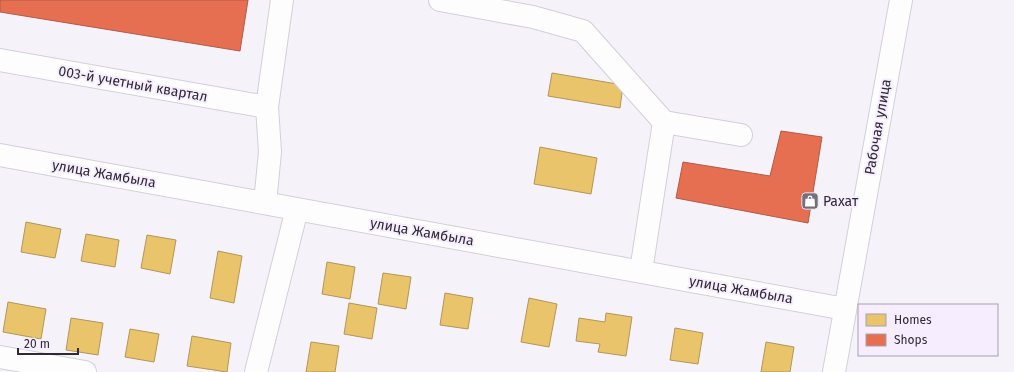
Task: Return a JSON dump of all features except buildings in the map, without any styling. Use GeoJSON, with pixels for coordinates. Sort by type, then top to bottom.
{"type":"FeatureCollection","features":[{"type":"Feature","properties":{"kind":"street"},"geometry":{"type":"LineString","coordinates":[[265,203],[270,152],[266,107],[282,0]]}},
{"type":"Feature","properties":{"kind":"street"},"geometry":{"type":"LineString","coordinates":[[440,0],[534,8],[583,31],[664,122],[741,135]]}},
{"type":"Feature","properties":{"kind":"street","name":"Рабочая улица"},"geometry":{"type":"LineString","coordinates":[[834,372],[901,0]]}},
{"type":"Feature","properties":{"kind":"street","name":"003-й учетный квартал"},"geometry":{"type":"LineString","coordinates":[[0,60],[266,107]]}},
{"type":"Feature","properties":{"kind":"street"},"geometry":{"type":"LineString","coordinates":[[641,272],[664,122]]}},
{"type":"Feature","properties":{"kind":"street","name":"улица Жамбыла"},"geometry":{"type":"LineString","coordinates":[[0,155],[845,309]]}},
{"type":"Feature","properties":{"kind":"street"},"geometry":{"type":"LineString","coordinates":[[256,372],[297,209]]}},
{"type":"Feature","properties":{"kind":"street"},"geometry":{"type":"LineString","coordinates":[[0,357],[85,372]]}},
{"type":"Feature","properties":{"kind":"place","name":"Рахат"},"geometry":{"type":"Point","coordinates":[810,201]}}]}
